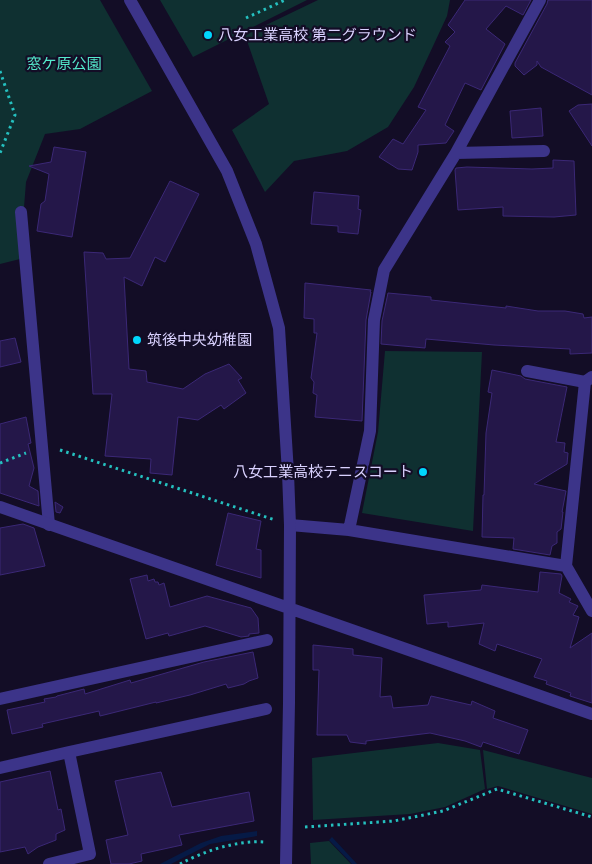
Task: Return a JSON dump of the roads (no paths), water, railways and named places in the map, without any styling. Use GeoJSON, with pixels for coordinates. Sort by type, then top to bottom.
{"type":"FeatureCollection","features":[{"type":"Feature","properties":{"kind":"street"},"geometry":{"type":"LineString","coordinates":[[130,0],[227,171],[256,244],[279,328],[290,525],[286,864]]}},
{"type":"Feature","properties":{"kind":"street"},"geometry":{"type":"LineString","coordinates":[[349,530],[370,431],[374,320],[384,270],[456,153],[540,0]]}},
{"type":"Feature","properties":{"kind":"street"},"geometry":{"type":"LineString","coordinates":[[456,153],[544,151]]}},
{"type":"Feature","properties":{"kind":"street"},"geometry":{"type":"LineString","coordinates":[[22,212],[49,525]]}},
{"type":"Feature","properties":{"kind":"street"},"geometry":{"type":"LineString","coordinates":[[527,371],[589,379],[566,566],[592,611]]}},
{"type":"Feature","properties":{"kind":"street"},"geometry":{"type":"LineString","coordinates":[[0,507],[592,714]]}},
{"type":"Feature","properties":{"kind":"street"},"geometry":{"type":"LineString","coordinates":[[290,525],[349,530],[566,566]]}},
{"type":"Feature","properties":{"kind":"street"},"geometry":{"type":"LineString","coordinates":[[0,699],[267,640]]}},
{"type":"Feature","properties":{"kind":"street"},"geometry":{"type":"LineString","coordinates":[[0,768],[266,709]]}},
{"type":"Feature","properties":{"kind":"street"},"geometry":{"type":"LineString","coordinates":[[49,864],[90,854],[69,752]]}},
{"type":"Feature","properties":{"kind":"water"},"geometry":{"type":"Polygon","coordinates":[[[257,831],[257,836],[210,844],[171,864],[160,864],[201,843],[221,836],[257,831]]]}},
{"type":"Feature","properties":{"kind":"water"},"geometry":{"type":"Polygon","coordinates":[[[332,837],[357,864],[352,864],[329,840],[332,837]]]}},
{"type":"Feature","properties":{"kind":"place","name":"八女工業高校 第二グラウンド"},"geometry":{"type":"Point","coordinates":[208,35]}},
{"type":"Feature","properties":{"kind":"place","name":"筑後中央幼稚園"},"geometry":{"type":"Point","coordinates":[137,340]}},
{"type":"Feature","properties":{"kind":"place","name":"八女工業高校テニスコート"},"geometry":{"type":"Point","coordinates":[423,472]}},
{"type":"Feature","properties":{"kind":"park label","name":"窓ケ原公園"},"geometry":{"type":"Point","coordinates":[64,64]}}]}
